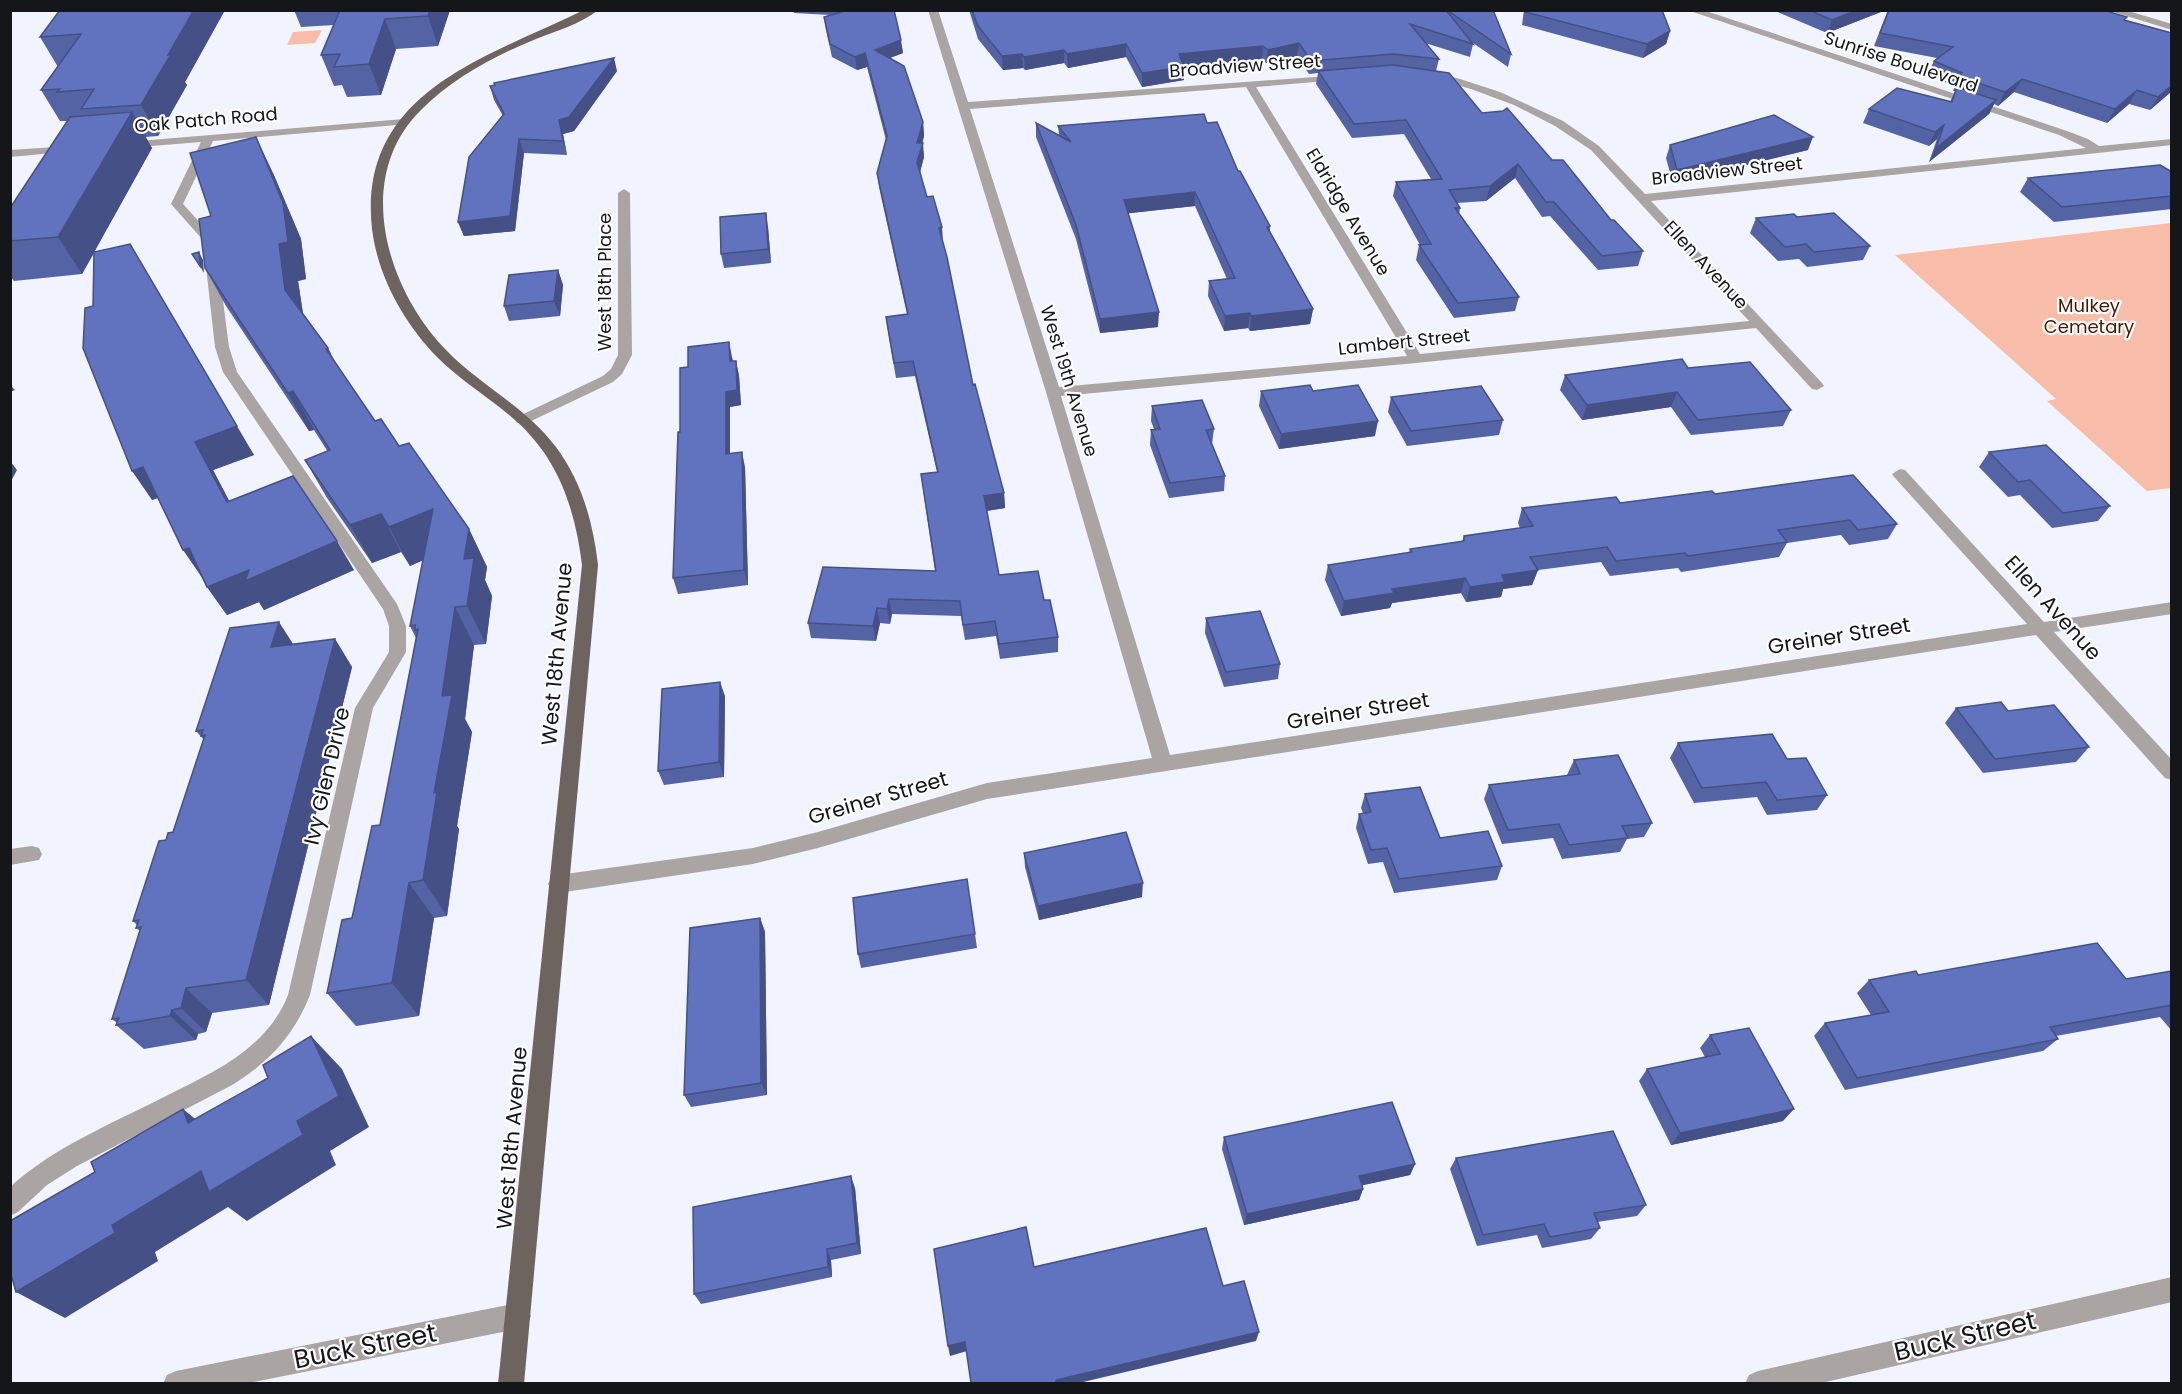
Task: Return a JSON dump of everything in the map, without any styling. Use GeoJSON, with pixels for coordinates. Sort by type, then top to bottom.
{"type":"FeatureCollection","features":[{"type":"Feature","properties":{"kind":"main road","name":"West 18th Avenue"},"geometry":{"type":"LineString","coordinates":[[511,1383],[590,565],[586,528],[574,487],[550,451],[522,420],[442,354],[406,309],[380,252],[376,219],[377,192],[386,159],[404,122],[440,88],[496,52],[593,10]]}},
{"type":"Feature","properties":{"kind":"street","name":"West 19th Avenue"},"geometry":{"type":"LineString","coordinates":[[933,10],[1053,392],[1163,764]]}},
{"type":"Feature","properties":{"kind":"street","name":"Sunrise Boulevard"},"geometry":{"type":"LineString","coordinates":[[1692,10],[2063,133],[2084,141],[2097,150]]}},
{"type":"Feature","properties":{"kind":"street"},"geometry":{"type":"LineString","coordinates":[[2112,10],[2172,27]]}},
{"type":"Feature","properties":{"kind":"street","name":"Broadview Street"},"geometry":{"type":"LineString","coordinates":[[1418,73],[1468,84],[1565,127],[1595,148],[1643,198],[2172,142]]}},
{"type":"Feature","properties":{"kind":"street","name":"Broadview Street"},"geometry":{"type":"LineString","coordinates":[[964,106],[1355,76]]}},
{"type":"Feature","properties":{"kind":"street","name":"Eldridge Avenue"},"geometry":{"type":"LineString","coordinates":[[1249,84],[1416,359]]}},
{"type":"Feature","properties":{"kind":"street","name":"Oak Patch Road"},"geometry":{"type":"LineString","coordinates":[[116,145],[404,122]]}},
{"type":"Feature","properties":{"kind":"street","name":"Ivy Glen Drive"},"geometry":{"type":"LineString","coordinates":[[10,1204],[39,1177],[69,1158],[234,1072],[270,1045],[285,1026],[295,1010],[299,995],[364,708],[373,690],[390,668],[400,646],[396,620],[391,608],[237,385],[225,359],[209,239],[177,204],[180,192],[209,138]]}},
{"type":"Feature","properties":{"kind":"street"},"geometry":{"type":"LineString","coordinates":[[10,154],[81,148]]}},
{"type":"Feature","properties":{"kind":"street","name":"West 18th Place"},"geometry":{"type":"LineString","coordinates":[[522,420],[608,379],[622,364],[625,355],[624,193]]}},
{"type":"Feature","properties":{"kind":"street","name":"Ellen Avenue"},"geometry":{"type":"LineString","coordinates":[[1643,198],[1817,386]]}},
{"type":"Feature","properties":{"kind":"street","name":"Lambert Street"},"geometry":{"type":"LineString","coordinates":[[1053,392],[1416,359],[1759,324]]}},
{"type":"Feature","properties":{"kind":"street","name":"Ellen Avenue"},"geometry":{"type":"LineString","coordinates":[[1900,474],[2172,773]]}},
{"type":"Feature","properties":{"kind":"street","name":"Greiner Street"},"geometry":{"type":"LineString","coordinates":[[558,884],[753,856],[818,840],[987,791],[2172,608]]}},
{"type":"Feature","properties":{"kind":"street"},"geometry":{"type":"LineString","coordinates":[[10,857],[32,854]]}},
{"type":"Feature","properties":{"kind":"street","name":"Buck Street"},"geometry":{"type":"LineString","coordinates":[[1758,1383],[2172,1289]]}},
{"type":"Feature","properties":{"kind":"street","name":"Buck Street"},"geometry":{"type":"LineString","coordinates":[[176,1383],[518,1316]]}},
{"type":"Feature","properties":{"kind":"green space"},"geometry":{"type":"Polygon","coordinates":[[[322,30],[315,43],[287,45],[293,32],[322,30]]]}},
{"type":"Feature","properties":{"kind":"green space","name":"Mulkey Cemetary"},"geometry":{"type":"Polygon","coordinates":[[[2171,223],[2171,488],[2147,491],[2047,401],[2056,399],[1895,255],[2171,223]]]}},
{"type":"Feature","properties":{"kind":"building"},"geometry":{"type":"Polygon","coordinates":[[[60,10],[194,10],[141,105],[81,109],[94,89],[57,92],[60,89],[41,90],[81,34],[40,37],[60,10]]]}},
{"type":"Feature","properties":{"kind":"building"},"geometry":{"type":"Polygon","coordinates":[[[340,10],[430,10],[428,16],[385,19],[369,64],[334,67],[340,54],[321,55],[340,10]]]}},
{"type":"Feature","properties":{"kind":"building"},"geometry":{"type":"Polygon","coordinates":[[[848,10],[894,10],[901,40],[875,50],[904,66],[923,122],[917,143],[923,143],[917,162],[927,197],[933,196],[942,227],[939,228],[973,385],[975,384],[1004,493],[984,496],[999,575],[1038,571],[1044,600],[1050,600],[1058,637],[999,644],[995,621],[963,625],[960,601],[889,599],[887,609],[877,608],[873,626],[808,623],[823,567],[936,571],[921,474],[938,472],[913,361],[894,363],[886,317],[908,314],[877,173],[887,136],[865,53],[855,57],[830,44],[824,17],[848,10]]]}},
{"type":"Feature","properties":{"kind":"building"},"geometry":{"type":"Polygon","coordinates":[[[972,10],[1446,10],[1473,44],[1410,24],[1439,59],[1393,54],[1311,61],[1299,43],[1268,50],[1263,46],[1179,54],[1184,67],[1142,73],[1126,44],[1067,54],[1064,50],[1024,57],[1022,54],[1002,56],[978,26],[972,10]]]}},
{"type":"Feature","properties":{"kind":"building"},"geometry":{"type":"Polygon","coordinates":[[[1447,10],[1493,10],[1511,54],[1447,10]]]}},
{"type":"Feature","properties":{"kind":"building"},"geometry":{"type":"Polygon","coordinates":[[[1525,10],[1662,10],[1670,31],[1647,44],[1525,12],[1525,10]]]}},
{"type":"Feature","properties":{"kind":"building"},"geometry":{"type":"Polygon","coordinates":[[[1809,10],[1857,10],[1832,20],[1809,10]]]}},
{"type":"Feature","properties":{"kind":"building"},"geometry":{"type":"Polygon","coordinates":[[[1889,10],[2103,10],[2127,17],[2124,20],[2172,33],[2172,85],[2158,97],[2137,90],[2115,109],[2022,79],[2005,92],[1960,77],[1962,73],[1934,61],[1953,47],[1880,33],[1889,10]]]}},
{"type":"Feature","properties":{"kind":"building"},"geometry":{"type":"Polygon","coordinates":[[[614,58],[569,117],[559,120],[563,141],[519,139],[510,216],[458,222],[469,157],[504,114],[490,86],[495,85],[494,83],[614,58]]]}},
{"type":"Feature","properties":{"kind":"building"},"geometry":{"type":"Polygon","coordinates":[[[1393,65],[1449,73],[1482,113],[1503,111],[1507,108],[1552,160],[1563,160],[1611,220],[1614,220],[1643,251],[1602,256],[1554,202],[1546,202],[1518,164],[1490,186],[1449,190],[1460,208],[1455,208],[1519,297],[1458,303],[1419,245],[1431,244],[1396,182],[1442,179],[1406,120],[1354,124],[1318,71],[1393,65]]]}},
{"type":"Feature","properties":{"kind":"building"},"geometry":{"type":"Polygon","coordinates":[[[1957,87],[1996,100],[1936,148],[1944,125],[1935,132],[1869,109],[1897,88],[1952,102],[1957,87]]]}},
{"type":"Feature","properties":{"kind":"building"},"geometry":{"type":"Polygon","coordinates":[[[132,112],[58,237],[10,241],[10,208],[70,117],[132,112]]]}},
{"type":"Feature","properties":{"kind":"building"},"geometry":{"type":"Polygon","coordinates":[[[1204,114],[1207,123],[1217,122],[1238,171],[1270,226],[1267,227],[1313,309],[1251,316],[1250,313],[1225,316],[1209,281],[1235,278],[1195,192],[1124,200],[1159,312],[1100,319],[1076,225],[1036,123],[1071,142],[1058,126],[1204,114]]]}},
{"type":"Feature","properties":{"kind":"building"},"geometry":{"type":"Polygon","coordinates":[[[1774,115],[1813,137],[1677,170],[1670,145],[1774,115]]]}},
{"type":"Feature","properties":{"kind":"building"},"geometry":{"type":"Polygon","coordinates":[[[256,137],[283,203],[288,242],[279,244],[285,290],[328,348],[326,349],[375,421],[381,419],[399,446],[409,443],[469,529],[464,559],[474,558],[467,606],[455,607],[442,696],[452,695],[434,793],[437,792],[423,880],[409,883],[392,983],[327,993],[342,920],[352,918],[372,826],[380,825],[418,629],[415,630],[415,625],[410,626],[433,509],[389,527],[381,514],[350,525],[305,460],[330,450],[293,391],[288,393],[205,268],[199,219],[211,216],[190,153],[256,137]]]}},
{"type":"Feature","properties":{"kind":"building"},"geometry":{"type":"Polygon","coordinates":[[[2160,165],[2172,172],[2172,196],[2062,207],[2028,178],[2160,165]]]}},
{"type":"Feature","properties":{"kind":"building"},"geometry":{"type":"Polygon","coordinates":[[[766,213],[768,249],[721,254],[720,217],[766,213]]]}},
{"type":"Feature","properties":{"kind":"building"},"geometry":{"type":"Polygon","coordinates":[[[1834,213],[1870,246],[1814,252],[1806,244],[1785,247],[1756,218],[1794,214],[1797,217],[1834,213]]]}},
{"type":"Feature","properties":{"kind":"building"},"geometry":{"type":"Polygon","coordinates":[[[130,244],[237,426],[195,442],[227,502],[293,476],[337,541],[245,581],[249,570],[207,587],[189,548],[183,550],[143,467],[132,471],[83,348],[85,308],[93,306],[94,252],[130,244]]]}},
{"type":"Feature","properties":{"kind":"building"},"geometry":{"type":"Polygon","coordinates":[[[199,252],[200,266],[192,254],[199,252]]]}},
{"type":"Feature","properties":{"kind":"building"},"geometry":{"type":"Polygon","coordinates":[[[558,270],[554,301],[504,306],[509,275],[558,270]]]}},
{"type":"Feature","properties":{"kind":"building"},"geometry":{"type":"Polygon","coordinates":[[[729,342],[730,361],[736,361],[737,390],[726,392],[726,454],[742,452],[744,570],[673,578],[678,432],[680,432],[680,368],[688,367],[688,347],[729,342]]]}},
{"type":"Feature","properties":{"kind":"building"},"geometry":{"type":"Polygon","coordinates":[[[1682,359],[1688,368],[1750,362],[1791,410],[1698,420],[1677,392],[1587,405],[1565,375],[1682,359]]]}},
{"type":"Feature","properties":{"kind":"building"},"geometry":{"type":"Polygon","coordinates":[[[1310,385],[1313,391],[1358,385],[1378,421],[1281,434],[1261,391],[1310,385]]]}},
{"type":"Feature","properties":{"kind":"building"},"geometry":{"type":"Polygon","coordinates":[[[1481,386],[1503,420],[1411,431],[1391,397],[1481,386]]]}},
{"type":"Feature","properties":{"kind":"building"},"geometry":{"type":"Polygon","coordinates":[[[1202,400],[1214,429],[1206,430],[1225,476],[1170,483],[1151,430],[1160,429],[1152,406],[1202,400]]]}},
{"type":"Feature","properties":{"kind":"building"},"geometry":{"type":"Polygon","coordinates":[[[2046,445],[2110,506],[2063,513],[2030,480],[2018,482],[1989,452],[2046,445]]]}},
{"type":"Feature","properties":{"kind":"building"},"geometry":{"type":"Polygon","coordinates":[[[1853,475],[1897,524],[1858,530],[1850,520],[1778,530],[1787,542],[1688,556],[1685,553],[1616,561],[1607,547],[1530,557],[1538,570],[1502,575],[1505,582],[1470,587],[1465,578],[1392,589],[1394,593],[1344,601],[1328,565],[1464,541],[1464,536],[1533,526],[1522,508],[1616,497],[1620,503],[1712,491],[1715,494],[1853,475]]]}},
{"type":"Feature","properties":{"kind":"building"},"geometry":{"type":"Polygon","coordinates":[[[1260,611],[1280,664],[1226,672],[1206,618],[1260,611]]]}},
{"type":"Feature","properties":{"kind":"building"},"geometry":{"type":"Polygon","coordinates":[[[279,622],[271,647],[335,639],[246,980],[186,988],[181,1008],[172,1010],[170,1016],[116,1025],[119,1018],[112,1019],[141,927],[136,928],[139,920],[133,921],[159,841],[166,840],[168,833],[173,832],[205,735],[201,736],[203,730],[196,731],[230,628],[279,622]]]}},
{"type":"Feature","properties":{"kind":"building"},"geometry":{"type":"Polygon","coordinates":[[[720,682],[719,762],[658,771],[662,689],[720,682]]]}},
{"type":"Feature","properties":{"kind":"building"},"geometry":{"type":"Polygon","coordinates":[[[2001,702],[2008,711],[2054,705],[2089,747],[1995,759],[1956,708],[2001,702]]]}},
{"type":"Feature","properties":{"kind":"building"},"geometry":{"type":"Polygon","coordinates":[[[1772,734],[1787,759],[1806,758],[1827,795],[1777,800],[1766,782],[1702,788],[1678,743],[1772,734]]]}},
{"type":"Feature","properties":{"kind":"building"},"geometry":{"type":"Polygon","coordinates":[[[1618,755],[1652,823],[1622,826],[1628,838],[1569,845],[1559,824],[1508,830],[1489,785],[1580,774],[1574,760],[1618,755]]]}},
{"type":"Feature","properties":{"kind":"building"},"geometry":{"type":"Polygon","coordinates":[[[1420,787],[1440,838],[1488,831],[1502,866],[1399,879],[1387,848],[1371,850],[1359,814],[1371,812],[1365,794],[1420,787]]]}},
{"type":"Feature","properties":{"kind":"building"},"geometry":{"type":"Polygon","coordinates":[[[1126,832],[1143,883],[1038,906],[1024,853],[1126,832]]]}},
{"type":"Feature","properties":{"kind":"building"},"geometry":{"type":"Polygon","coordinates":[[[967,879],[975,934],[858,954],[853,898],[967,879]]]}},
{"type":"Feature","properties":{"kind":"building"},"geometry":{"type":"Polygon","coordinates":[[[760,918],[761,1083],[684,1095],[690,928],[760,918]]]}},
{"type":"Feature","properties":{"kind":"building"},"geometry":{"type":"Polygon","coordinates":[[[2097,943],[2126,979],[2172,971],[2172,1005],[2050,1027],[2058,1039],[1857,1078],[1825,1023],[1889,1012],[1869,980],[1916,971],[1918,975],[2097,943]]]}},
{"type":"Feature","properties":{"kind":"building"},"geometry":{"type":"Polygon","coordinates":[[[1749,1028],[1794,1109],[1680,1133],[1647,1069],[1720,1054],[1710,1035],[1749,1028]]]}},
{"type":"Feature","properties":{"kind":"building"},"geometry":{"type":"Polygon","coordinates":[[[311,1036],[339,1096],[297,1121],[303,1135],[209,1192],[201,1171],[112,1225],[115,1233],[16,1292],[10,1271],[10,1221],[95,1172],[91,1162],[183,1109],[188,1123],[268,1078],[263,1065],[311,1036]]]}},
{"type":"Feature","properties":{"kind":"building"},"geometry":{"type":"Polygon","coordinates":[[[1392,1102],[1415,1164],[1359,1176],[1363,1189],[1247,1214],[1224,1137],[1392,1102]]]}},
{"type":"Feature","properties":{"kind":"building"},"geometry":{"type":"Polygon","coordinates":[[[1613,1131],[1646,1205],[1594,1213],[1600,1228],[1550,1237],[1544,1224],[1483,1235],[1456,1158],[1613,1131]]]}},
{"type":"Feature","properties":{"kind":"building"},"geometry":{"type":"Polygon","coordinates":[[[851,1176],[857,1243],[827,1249],[828,1267],[694,1294],[693,1207],[851,1176]]]}},
{"type":"Feature","properties":{"kind":"building"},"geometry":{"type":"Polygon","coordinates":[[[1026,1227],[1034,1267],[1206,1228],[1223,1286],[1244,1281],[1259,1332],[1056,1380],[1056,1383],[971,1383],[965,1342],[948,1346],[934,1249],[1026,1227]]]}}]}
